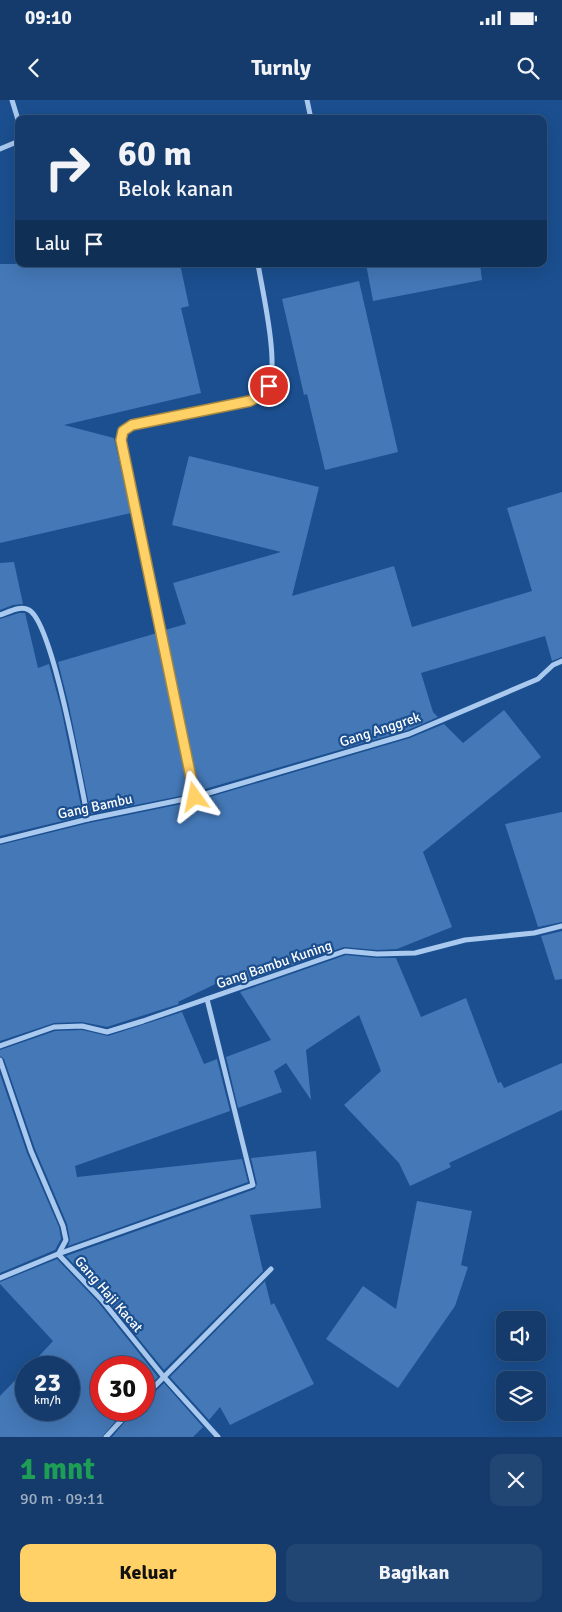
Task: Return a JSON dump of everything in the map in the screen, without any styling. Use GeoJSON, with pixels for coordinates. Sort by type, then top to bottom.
{"type":"FeatureCollection","features":[{"type":"Feature","properties":{"kind":"street"},"geometry":{"type":"LineString","coordinates":[[12,100],[17,115]]}},
{"type":"Feature","properties":{"kind":"street"},"geometry":{"type":"LineString","coordinates":[[307,100],[310,115]]}},
{"type":"Feature","properties":{"kind":"street"},"geometry":{"type":"LineString","coordinates":[[0,149],[15,143]]}},
{"type":"Feature","properties":{"kind":"street"},"geometry":{"type":"LineString","coordinates":[[195,797],[121,440],[123,431],[132,425],[250,401],[263,394],[269,386],[272,365],[271,344],[258,267]]}},
{"type":"Feature","properties":{"kind":"street"},"geometry":{"type":"LineString","coordinates":[[0,615],[19,608],[29,610],[40,625],[61,685],[88,819]]}},
{"type":"Feature","properties":{"kind":"street","name":"Gang Anggrek"},"geometry":{"type":"LineString","coordinates":[[195,797],[409,734],[532,681],[552,665],[562,661]]}},
{"type":"Feature","properties":{"kind":"street","name":"Gang Bambu"},"geometry":{"type":"LineString","coordinates":[[0,841],[88,819],[195,797]]}},
{"type":"Feature","properties":{"kind":"street","name":"Gang Bambu Kuning"},"geometry":{"type":"LineString","coordinates":[[0,1046],[54,1027],[82,1026],[107,1032],[345,951],[377,954],[415,953],[465,940],[534,933],[562,926]]}},
{"type":"Feature","properties":{"kind":"street"},"geometry":{"type":"LineString","coordinates":[[58,1254],[253,1185],[207,999]]}},
{"type":"Feature","properties":{"kind":"street"},"geometry":{"type":"LineString","coordinates":[[0,1060],[32,1151],[63,1226],[66,1240],[58,1254]]}},
{"type":"Feature","properties":{"kind":"street","name":"Gang Haji Kacat"},"geometry":{"type":"LineString","coordinates":[[0,1278],[58,1254],[101,1298],[163,1376],[218,1437]]}},
{"type":"Feature","properties":{"kind":"street"},"geometry":{"type":"LineString","coordinates":[[155,1385],[271,1268]]}},
{"type":"Feature","properties":{"kind":"street"},"geometry":{"type":"LineString","coordinates":[[106,1437],[121,1421]]}},
{"type":"Feature","properties":{"kind":"building"},"geometry":{"type":"Polygon","coordinates":[[[0,264],[15,264],[15,267],[181,267],[189,306],[181,308],[201,393],[64,425],[114,438],[131,513],[0,543],[0,264]]]}},
{"type":"Feature","properties":{"kind":"building"},"geometry":{"type":"Polygon","coordinates":[[[367,267],[480,267],[482,280],[373,301],[367,267]]]}},
{"type":"Feature","properties":{"kind":"building"},"geometry":{"type":"Polygon","coordinates":[[[359,281],[398,452],[325,470],[307,394],[304,395],[282,299],[359,281]]]}},
{"type":"Feature","properties":{"kind":"building"},"geometry":{"type":"Polygon","coordinates":[[[189,456],[319,487],[292,596],[394,566],[412,627],[532,591],[507,508],[562,492],[562,657],[552,661],[545,636],[421,673],[433,712],[438,717],[408,730],[198,791],[165,630],[186,624],[173,583],[281,552],[172,525],[189,456]]]}},
{"type":"Feature","properties":{"kind":"building"},"geometry":{"type":"Polygon","coordinates":[[[14,562],[23,604],[13,605],[0,610],[0,563],[14,562]]]}},
{"type":"Feature","properties":{"kind":"building"},"geometry":{"type":"Polygon","coordinates":[[[25,613],[38,668],[49,664],[61,708],[83,816],[0,836],[0,619],[25,613]]]}},
{"type":"Feature","properties":{"kind":"building"},"geometry":{"type":"Polygon","coordinates":[[[157,633],[190,794],[91,814],[58,662],[157,633]]]}},
{"type":"Feature","properties":{"kind":"building"},"geometry":{"type":"Polygon","coordinates":[[[504,710],[541,757],[423,852],[452,927],[397,949],[377,950],[344,947],[235,985],[230,977],[178,1002],[179,1004],[107,1027],[82,1022],[54,1023],[0,1041],[0,845],[89,823],[196,801],[410,738],[444,724],[463,743],[504,710]]]}},
{"type":"Feature","properties":{"kind":"building"},"geometry":{"type":"Polygon","coordinates":[[[562,812],[562,922],[538,927],[505,824],[562,812]]]}},
{"type":"Feature","properties":{"kind":"building"},"geometry":{"type":"Polygon","coordinates":[[[562,931],[562,979],[555,980],[541,936],[562,931]]]}},
{"type":"Feature","properties":{"kind":"building"},"geometry":{"type":"Polygon","coordinates":[[[346,955],[396,958],[421,1017],[466,998],[498,1083],[501,1082],[504,1088],[562,1063],[562,1110],[449,1163],[451,1167],[410,1186],[399,1163],[344,1105],[381,1071],[359,1015],[306,1050],[311,1100],[286,1063],[274,1071],[282,1092],[238,1108],[226,1057],[271,1040],[240,992],[346,955]]]}},
{"type":"Feature","properties":{"kind":"building"},"geometry":{"type":"Polygon","coordinates":[[[182,1012],[204,1064],[217,1059],[230,1111],[75,1166],[77,1177],[242,1159],[248,1182],[68,1246],[70,1240],[67,1224],[35,1149],[4,1059],[0,1056],[0,1050],[55,1031],[82,1030],[108,1036],[182,1012]]]}},
{"type":"Feature","properties":{"kind":"building"},"geometry":{"type":"Polygon","coordinates":[[[0,1074],[27,1153],[59,1227],[61,1239],[55,1250],[0,1273],[0,1074]]]}},
{"type":"Feature","properties":{"kind":"building"},"geometry":{"type":"Polygon","coordinates":[[[316,1151],[321,1208],[250,1215],[263,1271],[164,1370],[155,1359],[155,1356],[153,1356],[104,1296],[66,1256],[255,1189],[257,1184],[251,1158],[316,1151]]]}},
{"type":"Feature","properties":{"kind":"building"},"geometry":{"type":"Polygon","coordinates":[[[417,1201],[472,1211],[461,1265],[468,1267],[455,1306],[398,1388],[326,1339],[363,1286],[396,1309],[417,1201]]]}},
{"type":"Feature","properties":{"kind":"building"},"geometry":{"type":"Polygon","coordinates":[[[57,1259],[98,1302],[141,1356],[90,1356],[90,1421],[116,1421],[102,1437],[0,1437],[0,1396],[15,1380],[15,1421],[80,1421],[80,1356],[39,1356],[53,1341],[0,1282],[57,1259]]]}},
{"type":"Feature","properties":{"kind":"building"},"geometry":{"type":"Polygon","coordinates":[[[265,1281],[271,1305],[274,1303],[314,1384],[230,1425],[220,1407],[209,1420],[170,1377],[265,1281]]]}},
{"type":"Feature","properties":{"kind":"building"},"geometry":{"type":"Polygon","coordinates":[[[164,1383],[203,1427],[193,1437],[112,1437],[126,1421],[155,1421],[155,1392],[164,1383]]]}},
{"type":"Feature","properties":{"kind":"route"},"geometry":{"type":"LineString","coordinates":[[195,797],[121,440],[123,431],[132,425],[250,401],[263,394],[269,386]]}}]}
